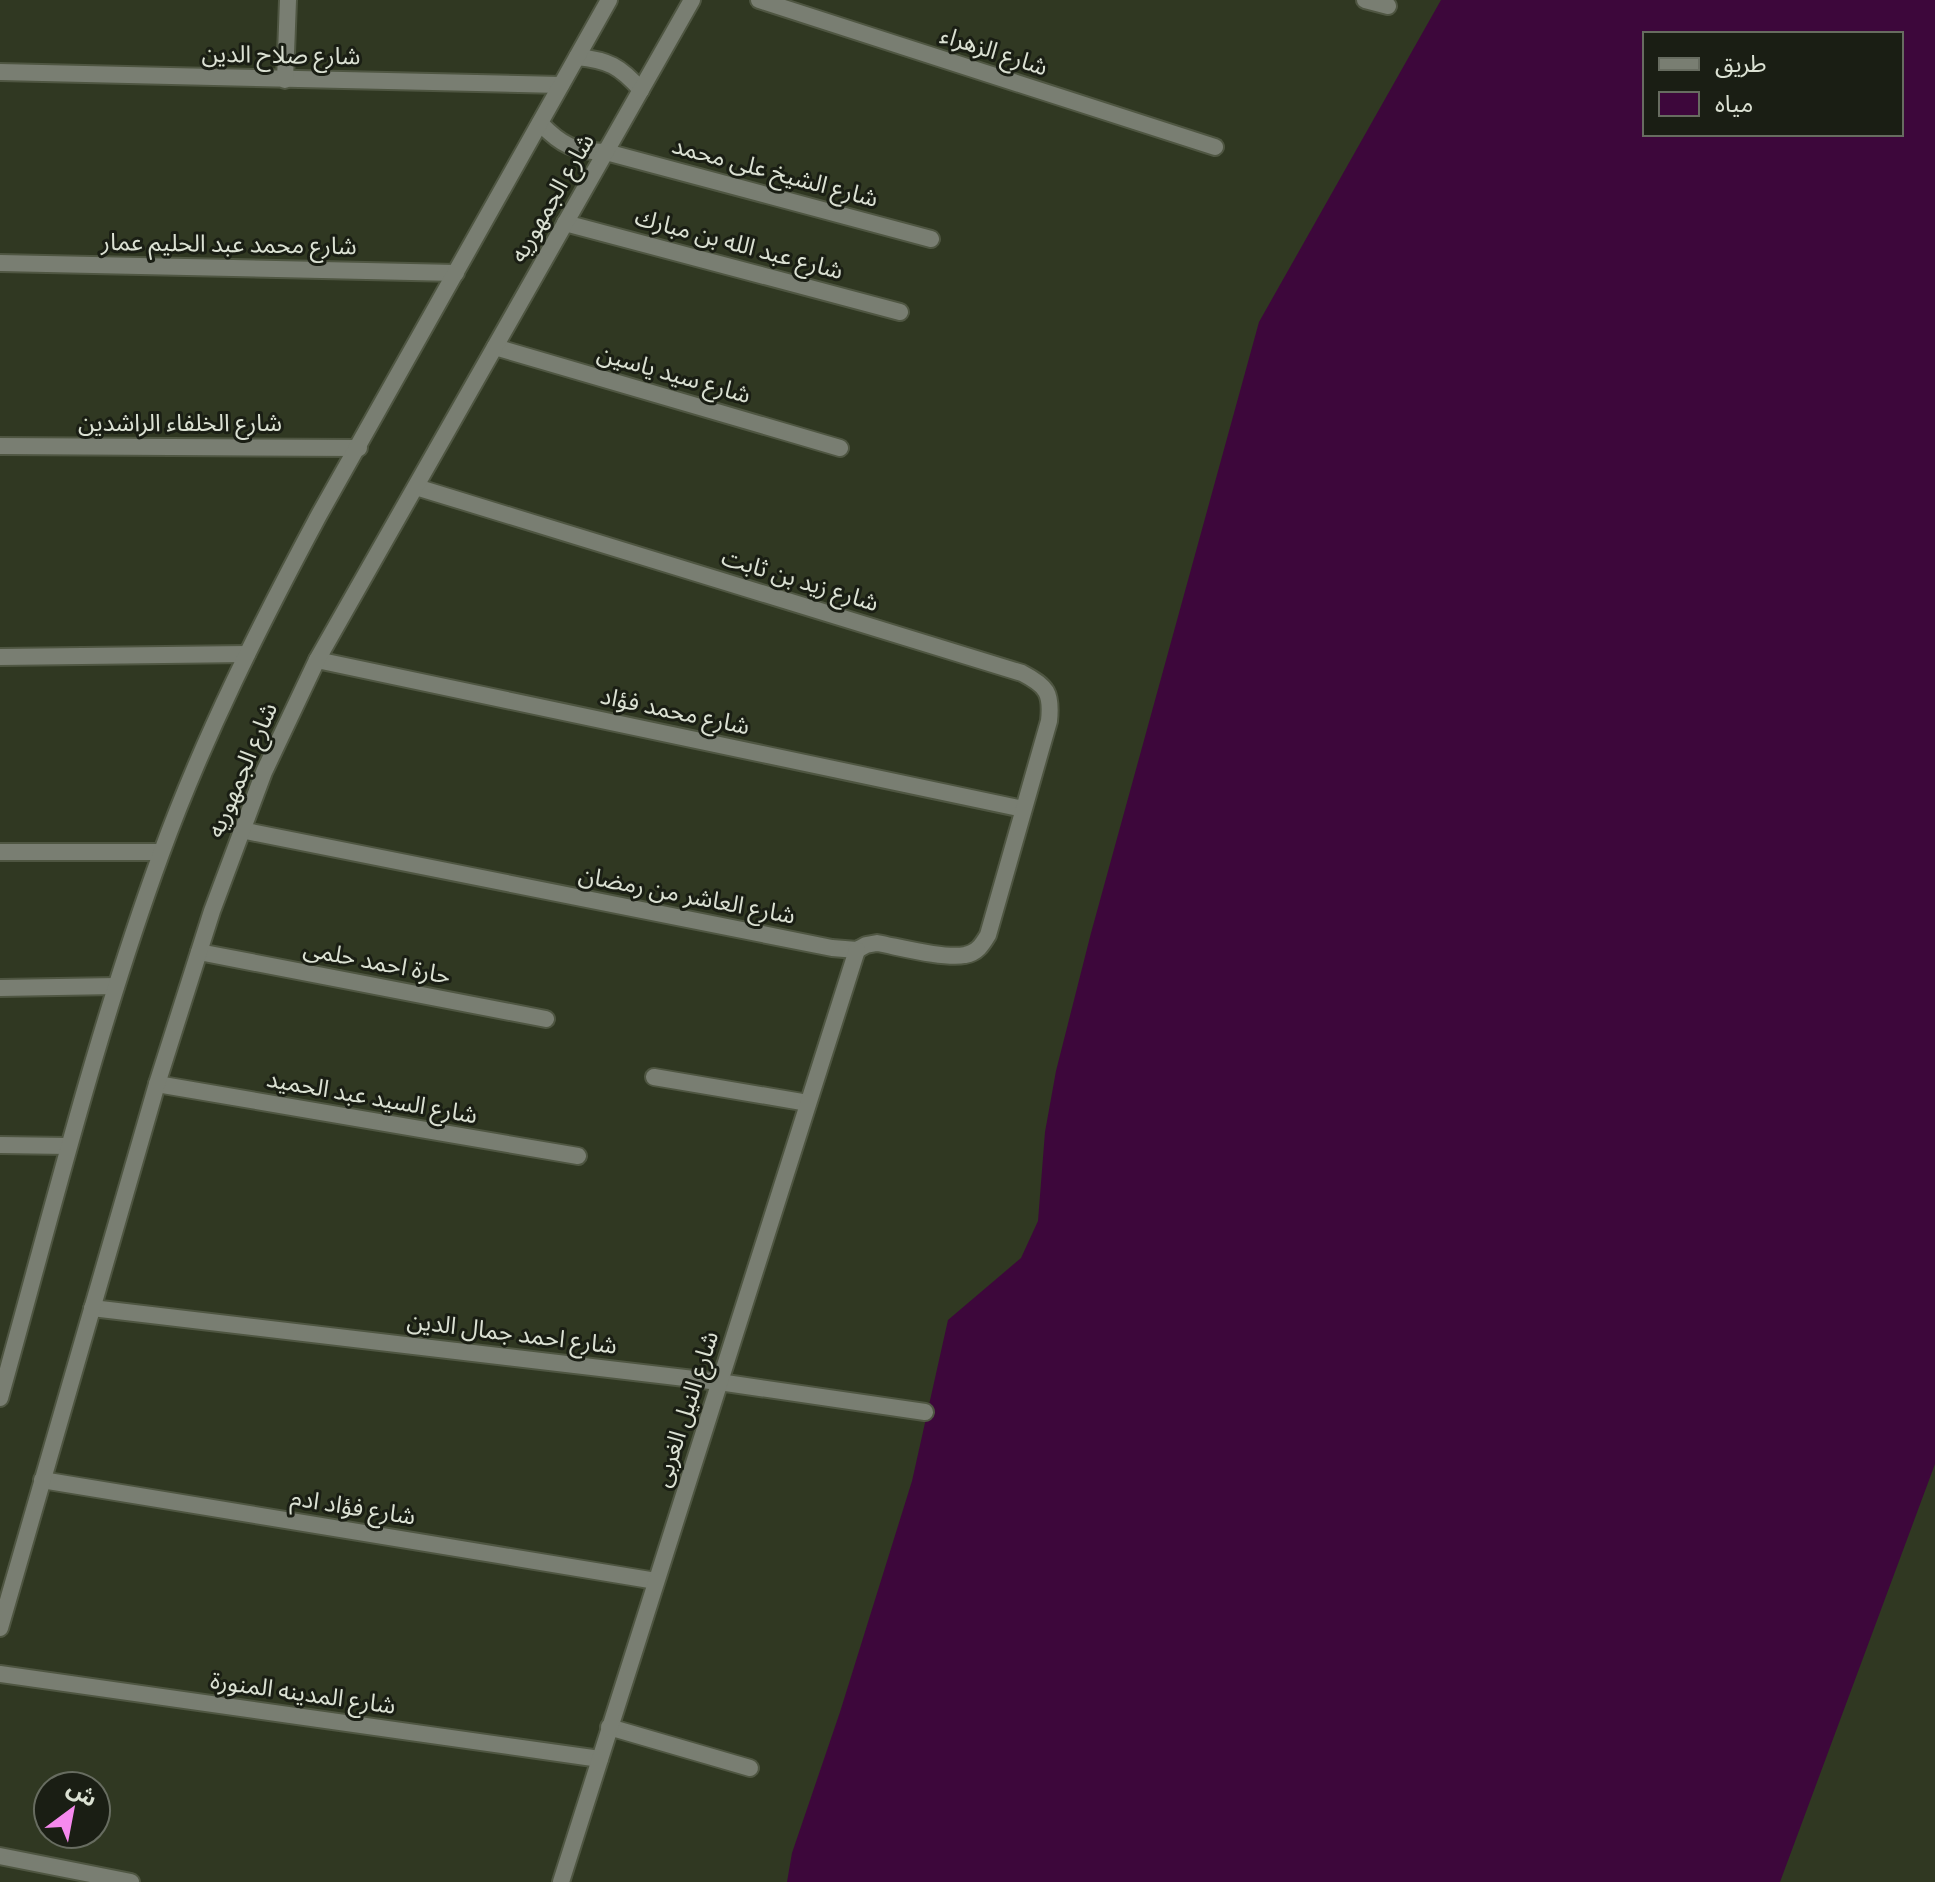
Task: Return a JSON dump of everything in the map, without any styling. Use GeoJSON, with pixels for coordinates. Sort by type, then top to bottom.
{"type":"FeatureCollection","features":[{"type":"Feature","properties":{"kind":"street"},"geometry":{"type":"LineString","coordinates":[[285,80],[288,0]]}},
{"type":"Feature","properties":{"kind":"street","name":"شارع الجمهوريه"},"geometry":{"type":"LineString","coordinates":[[0,1398],[5,1364],[116,986],[161,852],[216,718],[319,515],[609,0]]}},
{"type":"Feature","properties":{"kind":"street","name":"شارع الجمهوريه"},"geometry":{"type":"LineString","coordinates":[[0,1628],[157,1084],[241,830],[277,744],[317,660],[692,0]]}},
{"type":"Feature","properties":{"kind":"street","name":"شارع الزهراء"},"geometry":{"type":"LineString","coordinates":[[759,0],[1215,147]]}},
{"type":"Feature","properties":{"kind":"street"},"geometry":{"type":"LineString","coordinates":[[1365,0],[1388,6]]}},
{"type":"Feature","properties":{"kind":"street"},"geometry":{"type":"LineString","coordinates":[[577,57],[602,60],[624,71],[641,90]]}},
{"type":"Feature","properties":{"kind":"street","name":"شارع صلاح الدين"},"geometry":{"type":"LineString","coordinates":[[0,72],[561,85]]}},
{"type":"Feature","properties":{"kind":"street"},"geometry":{"type":"LineString","coordinates":[[540,123],[558,141],[581,151],[606,152]]}},
{"type":"Feature","properties":{"kind":"street","name":"شارع الشيخ على محمد"},"geometry":{"type":"LineString","coordinates":[[606,152],[931,239]]}},
{"type":"Feature","properties":{"kind":"street","name":"شارع عبد الله بن مبارك"},"geometry":{"type":"LineString","coordinates":[[565,223],[900,312]]}},
{"type":"Feature","properties":{"kind":"street","name":"شارع محمد عبد الحليم عمار"},"geometry":{"type":"LineString","coordinates":[[0,263],[456,273]]}},
{"type":"Feature","properties":{"kind":"street","name":"شارع سيد ياسين"},"geometry":{"type":"LineString","coordinates":[[495,347],[840,448]]}},
{"type":"Feature","properties":{"kind":"street","name":"شارع الخلفاء الراشدين"},"geometry":{"type":"LineString","coordinates":[[0,446],[359,448]]}},
{"type":"Feature","properties":{"kind":"street","name":"شارع زيد بن ثابت"},"geometry":{"type":"LineString","coordinates":[[416,487],[1022,673],[1041,682],[1051,700],[1049,721],[1023,809]]}},
{"type":"Feature","properties":{"kind":"street"},"geometry":{"type":"LineString","coordinates":[[0,657],[247,654]]}},
{"type":"Feature","properties":{"kind":"street","name":"شارع محمد فؤاد"},"geometry":{"type":"LineString","coordinates":[[317,660],[1023,809]]}},
{"type":"Feature","properties":{"kind":"street","name":"شارع العاشر من رمضان"},"geometry":{"type":"LineString","coordinates":[[241,830],[832,948],[857,950],[877,943],[966,955],[980,948],[988,935],[1023,809]]}},
{"type":"Feature","properties":{"kind":"street"},"geometry":{"type":"LineString","coordinates":[[0,852],[161,852]]}},
{"type":"Feature","properties":{"kind":"street","name":"شارع النيل الغربى"},"geometry":{"type":"LineString","coordinates":[[561,1882],[857,950]]}},
{"type":"Feature","properties":{"kind":"street","name":"حارة احمد حلمى"},"geometry":{"type":"LineString","coordinates":[[199,952],[546,1019]]}},
{"type":"Feature","properties":{"kind":"street"},"geometry":{"type":"LineString","coordinates":[[0,988],[116,986]]}},
{"type":"Feature","properties":{"kind":"street"},"geometry":{"type":"LineString","coordinates":[[654,1077],[808,1103]]}},
{"type":"Feature","properties":{"kind":"street","name":"شارع السيد عبد الحميد"},"geometry":{"type":"LineString","coordinates":[[157,1084],[578,1156]]}},
{"type":"Feature","properties":{"kind":"street"},"geometry":{"type":"LineString","coordinates":[[0,1145],[68,1146]]}},
{"type":"Feature","properties":{"kind":"street","name":"شارع احمد جمال الدين"},"geometry":{"type":"LineString","coordinates":[[92,1308],[719,1382],[925,1412]]}},
{"type":"Feature","properties":{"kind":"street","name":"شارع فؤاد ادم"},"geometry":{"type":"LineString","coordinates":[[42,1480],[656,1581]]}},
{"type":"Feature","properties":{"kind":"street","name":"شارع المدينه المنورة"},"geometry":{"type":"LineString","coordinates":[[0,1674],[600,1759]]}},
{"type":"Feature","properties":{"kind":"street"},"geometry":{"type":"LineString","coordinates":[[609,1727],[750,1768]]}},
{"type":"Feature","properties":{"kind":"street"},"geometry":{"type":"LineString","coordinates":[[0,1856],[131,1882]]}},
{"type":"Feature","properties":{"kind":"water"},"geometry":{"type":"Polygon","coordinates":[[[1441,0],[1935,0],[1935,1464],[1780,1882],[787,1882],[792,1853],[912,1481],[948,1320],[1021,1258],[1038,1221],[1045,1132],[1056,1071],[1259,322],[1441,0]]]}}]}
